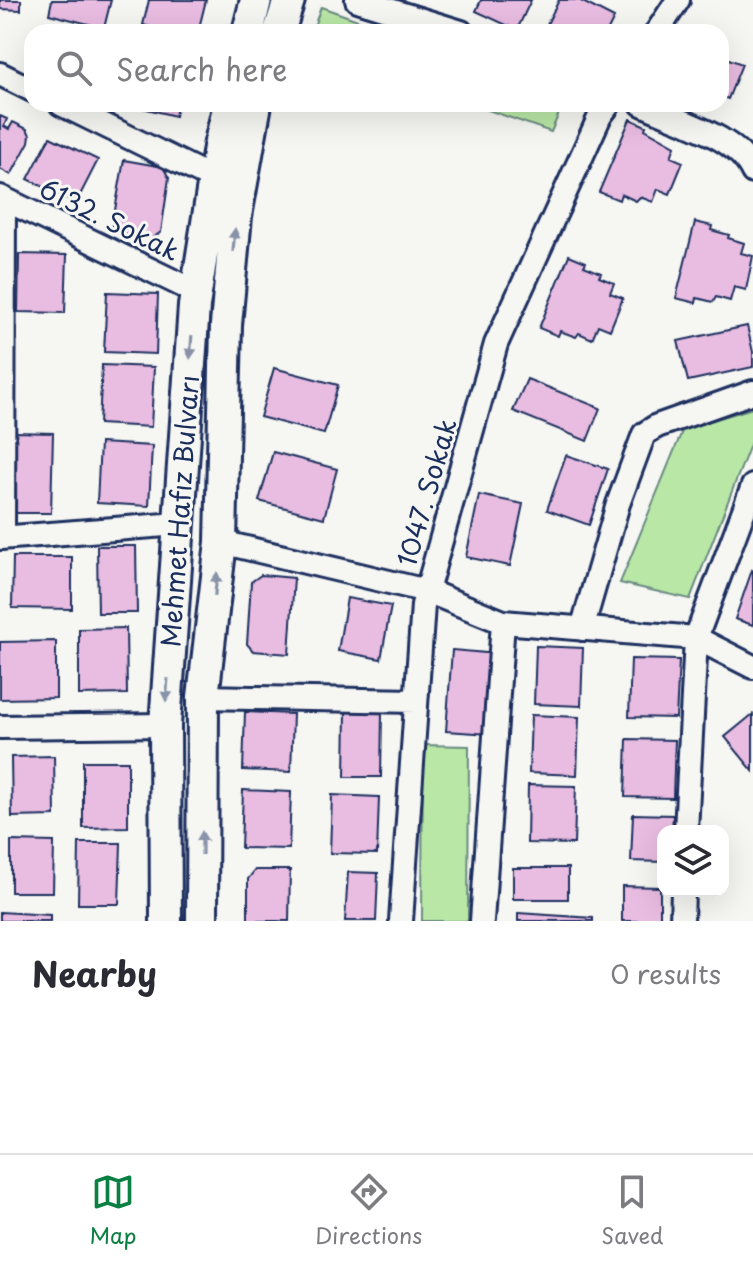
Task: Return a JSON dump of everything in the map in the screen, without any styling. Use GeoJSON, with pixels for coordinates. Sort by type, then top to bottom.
{"type":"FeatureCollection","features":[{"type":"Feature","properties":{"kind":"main road"},"geometry":{"type":"LineString","coordinates":[[250,24],[256,0]]}},
{"type":"Feature","properties":{"kind":"main road"},"geometry":{"type":"LineString","coordinates":[[282,24],[289,0]]}},
{"type":"Feature","properties":{"kind":"main road","name":"Mehmet Hafız Bulvarı"},"geometry":{"type":"LineString","coordinates":[[166,921],[165,725],[178,524],[196,292],[227,112]]}},
{"type":"Feature","properties":{"kind":"main road","name":"Mehmet Hafız Bulvarı"},"geometry":{"type":"LineString","coordinates":[[202,921],[203,697],[221,542],[226,325],[236,216],[255,112]]}},
{"type":"Feature","properties":{"kind":"street"},"geometry":{"type":"LineString","coordinates":[[357,0],[435,24]]}},
{"type":"Feature","properties":{"kind":"street"},"geometry":{"type":"LineString","coordinates":[[662,24],[678,0]]}},
{"type":"Feature","properties":{"kind":"street"},"geometry":{"type":"LineString","coordinates":[[0,74],[24,86]]}},
{"type":"Feature","properties":{"kind":"street"},"geometry":{"type":"LineString","coordinates":[[77,112],[214,179]]}},
{"type":"Feature","properties":{"kind":"street","name":"1047. Sokak"},"geometry":{"type":"LineString","coordinates":[[401,921],[423,605],[496,344],[603,112]]}},
{"type":"Feature","properties":{"kind":"street"},"geometry":{"type":"LineString","coordinates":[[658,112],[715,135],[748,159],[753,172]]}},
{"type":"Feature","properties":{"kind":"street"},"geometry":{"type":"LineString","coordinates":[[2,198],[2,538],[178,524]]}},
{"type":"Feature","properties":{"kind":"street","name":"6132. Sokak"},"geometry":{"type":"LineString","coordinates":[[2,198],[196,292]]}},
{"type":"Feature","properties":{"kind":"street"},"geometry":{"type":"LineString","coordinates":[[582,629],[618,504],[644,434],[657,426],[753,392]]}},
{"type":"Feature","properties":{"kind":"street"},"geometry":{"type":"LineString","coordinates":[[686,825],[696,638],[753,486]]}},
{"type":"Feature","properties":{"kind":"street"},"geometry":{"type":"LineString","coordinates":[[221,542],[427,591],[503,622],[696,638],[753,667]]}},
{"type":"Feature","properties":{"kind":"street"},"geometry":{"type":"LineString","coordinates":[[482,921],[503,622]]}},
{"type":"Feature","properties":{"kind":"street"},"geometry":{"type":"LineString","coordinates":[[203,697],[416,701]]}},
{"type":"Feature","properties":{"kind":"street"},"geometry":{"type":"LineString","coordinates":[[0,727],[165,725]]}},
{"type":"Feature","properties":{"kind":"street"},"geometry":{"type":"LineString","coordinates":[[682,921],[683,897]]}},
{"type":"Feature","properties":{"kind":"green space"},"geometry":{"type":"Polygon","coordinates":[[[321,7],[369,24],[315,24],[321,7]]]}},
{"type":"Feature","properties":{"kind":"green space"},"geometry":{"type":"Polygon","coordinates":[[[494,112],[560,112],[551,132],[494,112]]]}},
{"type":"Feature","properties":{"kind":"green space"},"geometry":{"type":"Polygon","coordinates":[[[753,408],[753,437],[690,599],[620,583],[683,429],[753,408]]]}},
{"type":"Feature","properties":{"kind":"green space"},"geometry":{"type":"Polygon","coordinates":[[[423,745],[469,746],[468,921],[422,921],[423,745]]]}},
{"type":"Feature","properties":{"kind":"building"},"geometry":{"type":"Polygon","coordinates":[[[0,0],[21,0],[21,10],[0,9],[0,0]]]}},
{"type":"Feature","properties":{"kind":"building"},"geometry":{"type":"Polygon","coordinates":[[[52,0],[111,0],[105,24],[88,24],[49,14],[52,0]]]}},
{"type":"Feature","properties":{"kind":"building"},"geometry":{"type":"Polygon","coordinates":[[[149,0],[206,0],[200,24],[143,24],[149,0]]]}},
{"type":"Feature","properties":{"kind":"building"},"geometry":{"type":"Polygon","coordinates":[[[481,0],[531,0],[520,24],[504,24],[476,11],[481,0]]]}},
{"type":"Feature","properties":{"kind":"building"},"geometry":{"type":"Polygon","coordinates":[[[559,0],[579,0],[614,18],[611,24],[547,24],[559,0]]]}},
{"type":"Feature","properties":{"kind":"building"},"geometry":{"type":"Polygon","coordinates":[[[729,59],[742,64],[729,96],[729,59]]]}},
{"type":"Feature","properties":{"kind":"building"},"geometry":{"type":"Polygon","coordinates":[[[0,116],[7,119],[4,126],[9,129],[13,122],[27,129],[30,135],[11,175],[0,169],[0,116]]]}},
{"type":"Feature","properties":{"kind":"building"},"geometry":{"type":"Polygon","coordinates":[[[630,119],[675,146],[671,157],[683,162],[670,194],[658,189],[653,202],[640,197],[636,201],[621,194],[619,200],[599,192],[630,119]]]}},
{"type":"Feature","properties":{"kind":"building"},"geometry":{"type":"Polygon","coordinates":[[[50,137],[98,160],[76,203],[28,179],[50,137]]]}},
{"type":"Feature","properties":{"kind":"building"},"geometry":{"type":"Polygon","coordinates":[[[124,160],[163,167],[169,178],[161,232],[151,239],[111,232],[124,160]]]}},
{"type":"Feature","properties":{"kind":"building"},"geometry":{"type":"Polygon","coordinates":[[[695,222],[712,226],[711,230],[744,243],[741,253],[753,256],[746,290],[734,287],[730,301],[716,297],[713,302],[697,298],[696,303],[676,298],[695,222]]]}},
{"type":"Feature","properties":{"kind":"building"},"geometry":{"type":"Polygon","coordinates":[[[19,254],[67,255],[65,313],[18,312],[19,254]]]}},
{"type":"Feature","properties":{"kind":"building"},"geometry":{"type":"Polygon","coordinates":[[[569,255],[586,262],[584,266],[614,283],[610,293],[623,298],[610,330],[598,325],[592,339],[579,333],[576,337],[560,331],[558,336],[539,328],[569,255]]]}},
{"type":"Feature","properties":{"kind":"building"},"geometry":{"type":"Polygon","coordinates":[[[107,292],[158,294],[156,354],[104,352],[107,292]]]}},
{"type":"Feature","properties":{"kind":"building"},"geometry":{"type":"Polygon","coordinates":[[[747,326],[753,367],[688,381],[678,341],[747,326]]]}},
{"type":"Feature","properties":{"kind":"building"},"geometry":{"type":"Polygon","coordinates":[[[102,365],[154,367],[151,427],[99,424],[102,365]]]}},
{"type":"Feature","properties":{"kind":"building"},"geometry":{"type":"Polygon","coordinates":[[[274,368],[338,385],[324,434],[260,417],[274,368]]]}},
{"type":"Feature","properties":{"kind":"building"},"geometry":{"type":"Polygon","coordinates":[[[527,379],[600,408],[587,441],[513,411],[527,379]]]}},
{"type":"Feature","properties":{"kind":"building"},"geometry":{"type":"Polygon","coordinates":[[[15,432],[53,433],[51,513],[13,513],[15,432]]]}},
{"type":"Feature","properties":{"kind":"building"},"geometry":{"type":"Polygon","coordinates":[[[100,443],[152,446],[149,506],[97,503],[100,443]]]}},
{"type":"Feature","properties":{"kind":"building"},"geometry":{"type":"Polygon","coordinates":[[[273,452],[337,469],[324,518],[259,501],[273,452]]]}},
{"type":"Feature","properties":{"kind":"building"},"geometry":{"type":"Polygon","coordinates":[[[566,455],[608,469],[589,525],[547,510],[566,455]]]}},
{"type":"Feature","properties":{"kind":"building"},"geometry":{"type":"Polygon","coordinates":[[[479,495],[523,504],[510,566],[466,557],[479,495]]]}},
{"type":"Feature","properties":{"kind":"building"},"geometry":{"type":"Polygon","coordinates":[[[97,546],[136,546],[137,613],[98,613],[97,546]]]}},
{"type":"Feature","properties":{"kind":"building"},"geometry":{"type":"Polygon","coordinates":[[[13,557],[72,557],[72,609],[12,608],[13,557]]]}},
{"type":"Feature","properties":{"kind":"building"},"geometry":{"type":"Polygon","coordinates":[[[753,571],[753,625],[735,619],[753,571]]]}},
{"type":"Feature","properties":{"kind":"building"},"geometry":{"type":"Polygon","coordinates":[[[261,575],[294,578],[289,654],[253,651],[247,644],[251,582],[261,575]]]}},
{"type":"Feature","properties":{"kind":"building"},"geometry":{"type":"Polygon","coordinates":[[[347,598],[391,606],[381,659],[338,651],[347,598]]]}},
{"type":"Feature","properties":{"kind":"building"},"geometry":{"type":"Polygon","coordinates":[[[126,628],[127,694],[79,695],[79,629],[126,628]]]}},
{"type":"Feature","properties":{"kind":"building"},"geometry":{"type":"Polygon","coordinates":[[[56,641],[56,698],[0,699],[0,642],[56,641]]]}},
{"type":"Feature","properties":{"kind":"building"},"geometry":{"type":"Polygon","coordinates":[[[536,646],[583,648],[581,706],[534,704],[536,646]]]}},
{"type":"Feature","properties":{"kind":"building"},"geometry":{"type":"Polygon","coordinates":[[[452,650],[497,654],[490,734],[446,731],[452,650]]]}},
{"type":"Feature","properties":{"kind":"building"},"geometry":{"type":"Polygon","coordinates":[[[631,659],[679,660],[676,718],[629,717],[631,659]]]}},
{"type":"Feature","properties":{"kind":"building"},"geometry":{"type":"Polygon","coordinates":[[[245,712],[293,714],[291,772],[243,770],[245,712]]]}},
{"type":"Feature","properties":{"kind":"building"},"geometry":{"type":"Polygon","coordinates":[[[346,712],[382,712],[381,777],[345,777],[346,712]]]}},
{"type":"Feature","properties":{"kind":"building"},"geometry":{"type":"Polygon","coordinates":[[[753,714],[753,771],[725,737],[753,714]]]}},
{"type":"Feature","properties":{"kind":"building"},"geometry":{"type":"Polygon","coordinates":[[[531,715],[579,717],[577,775],[529,773],[531,715]]]}},
{"type":"Feature","properties":{"kind":"building"},"geometry":{"type":"Polygon","coordinates":[[[627,739],[675,740],[673,798],[625,797],[627,739]]]}},
{"type":"Feature","properties":{"kind":"building"},"geometry":{"type":"Polygon","coordinates":[[[54,756],[55,816],[12,817],[11,757],[54,756]]]}},
{"type":"Feature","properties":{"kind":"building"},"geometry":{"type":"Polygon","coordinates":[[[83,761],[128,761],[128,827],[83,828],[83,761]]]}},
{"type":"Feature","properties":{"kind":"building"},"geometry":{"type":"Polygon","coordinates":[[[528,785],[576,786],[574,844],[527,843],[528,785]]]}},
{"type":"Feature","properties":{"kind":"building"},"geometry":{"type":"Polygon","coordinates":[[[243,790],[291,792],[289,849],[241,848],[243,790]]]}},
{"type":"Feature","properties":{"kind":"building"},"geometry":{"type":"Polygon","coordinates":[[[332,795],[379,797],[377,854],[330,853],[332,795]]]}},
{"type":"Feature","properties":{"kind":"building"},"geometry":{"type":"Polygon","coordinates":[[[633,814],[673,815],[672,825],[657,825],[657,862],[631,861],[633,814]]]}},
{"type":"Feature","properties":{"kind":"building"},"geometry":{"type":"Polygon","coordinates":[[[11,841],[54,842],[53,892],[11,892],[11,841]]]}},
{"type":"Feature","properties":{"kind":"building"},"geometry":{"type":"Polygon","coordinates":[[[79,843],[121,843],[119,904],[78,904],[79,843]]]}},
{"type":"Feature","properties":{"kind":"building"},"geometry":{"type":"Polygon","coordinates":[[[513,868],[568,868],[568,899],[513,899],[513,868]]]}},
{"type":"Feature","properties":{"kind":"building"},"geometry":{"type":"Polygon","coordinates":[[[255,870],[290,870],[289,921],[248,921],[248,879],[255,870]]]}},
{"type":"Feature","properties":{"kind":"building"},"geometry":{"type":"Polygon","coordinates":[[[348,872],[378,873],[376,921],[345,921],[348,872]]]}},
{"type":"Feature","properties":{"kind":"building"},"geometry":{"type":"Polygon","coordinates":[[[622,886],[657,887],[660,921],[622,921],[622,886]]]}},
{"type":"Feature","properties":{"kind":"building"},"geometry":{"type":"Polygon","coordinates":[[[0,912],[50,915],[50,921],[0,921],[0,912]]]}},
{"type":"Feature","properties":{"kind":"building"},"geometry":{"type":"Polygon","coordinates":[[[518,913],[593,918],[593,921],[518,921],[518,913]]]}}]}
